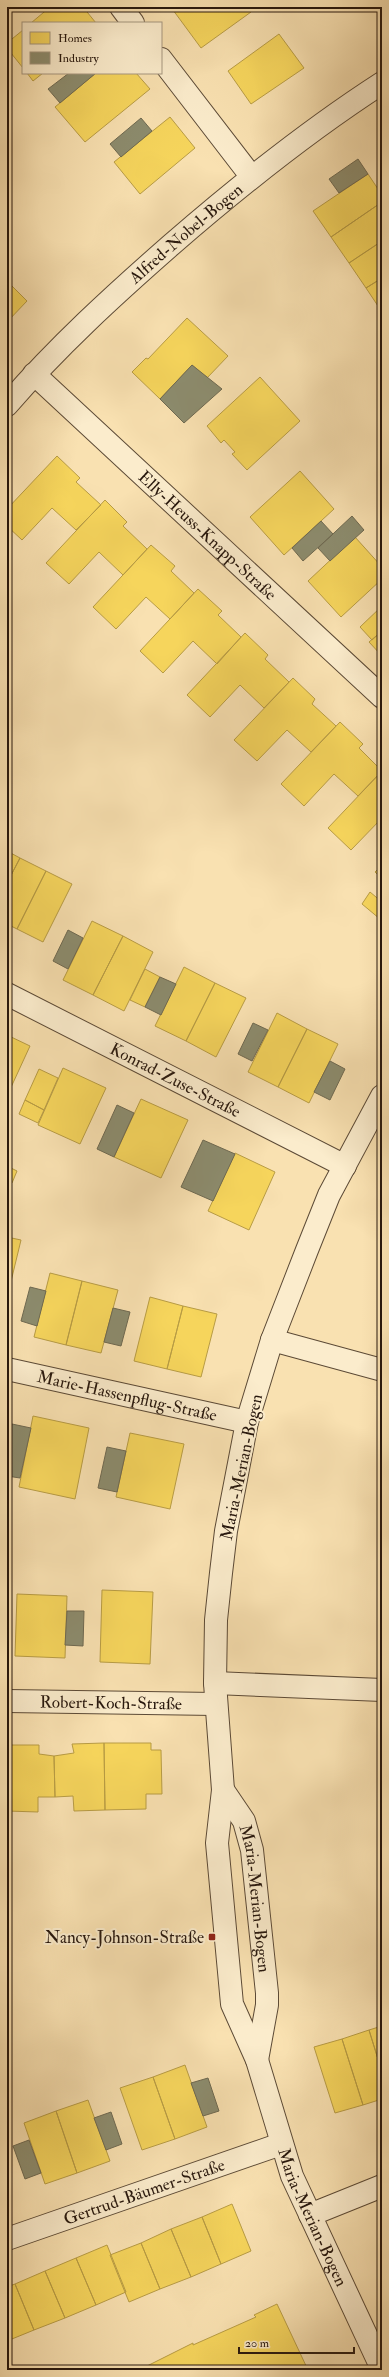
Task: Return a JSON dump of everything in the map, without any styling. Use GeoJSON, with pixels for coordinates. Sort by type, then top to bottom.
{"type":"FeatureCollection","features":[{"type":"Feature","properties":{"kind":"street"},"geometry":{"type":"LineString","coordinates":[[121,7],[132,22]]}},
{"type":"Feature","properties":{"kind":"street"},"geometry":{"type":"LineString","coordinates":[[162,60],[251,176]]}},
{"type":"Feature","properties":{"kind":"street","name":"Alfred-Nobel-Bogen"},"geometry":{"type":"LineString","coordinates":[[7,405],[34,374],[129,282],[251,176],[304,136],[379,91]]}},
{"type":"Feature","properties":{"kind":"street","name":"Elly-Heuss-Knapp-Straße"},"geometry":{"type":"LineString","coordinates":[[34,374],[382,697]]}},
{"type":"Feature","properties":{"kind":"street","name":"Konrad-Zuse-Straße"},"geometry":{"type":"LineString","coordinates":[[7,994],[345,1166]]}},
{"type":"Feature","properties":{"kind":"street","name":"Maria-Merian-Bogen"},"geometry":{"type":"LineString","coordinates":[[382,1096],[345,1166],[306,1250],[272,1340],[247,1422],[226,1531],[221,1573],[216,1620],[215,1693],[223,1790],[216,1843],[232,2004],[257,2060],[281,2144],[292,2176],[382,2369]]}},
{"type":"Feature","properties":{"kind":"street"},"geometry":{"type":"LineString","coordinates":[[272,1340],[382,1370]]}},
{"type":"Feature","properties":{"kind":"street","name":"Marie-Hassenpflug-Straße"},"geometry":{"type":"LineString","coordinates":[[7,1369],[247,1422]]}},
{"type":"Feature","properties":{"kind":"street"},"geometry":{"type":"LineString","coordinates":[[215,1693],[382,1690]]}},
{"type":"Feature","properties":{"kind":"street","name":"Robert-Koch-Straße"},"geometry":{"type":"LineString","coordinates":[[7,1701],[215,1693]]}},
{"type":"Feature","properties":{"kind":"street","name":"Maria-Merian-Bogen"},"geometry":{"type":"LineString","coordinates":[[223,1790],[244,1821],[252,1850],[267,1993],[267,2005],[257,2060]]}},
{"type":"Feature","properties":{"kind":"street","name":"Gertrud-Bäumer-Straße"},"geometry":{"type":"LineString","coordinates":[[7,2238],[281,2144]]}},
{"type":"Feature","properties":{"kind":"street"},"geometry":{"type":"LineString","coordinates":[[310,2216],[382,2186]]}},
{"type":"Feature","properties":{"kind":"building: Homes"},"geometry":{"type":"Polygon","coordinates":[[[50,7],[83,7],[95,22],[32,22],[50,7]]]}},
{"type":"Feature","properties":{"kind":"building: Homes"},"geometry":{"type":"Polygon","coordinates":[[[178,7],[247,7],[251,12],[201,48],[173,10],[178,7]]]}},
{"type":"Feature","properties":{"kind":"building: Homes"},"geometry":{"type":"Polygon","coordinates":[[[22,31],[22,67],[7,48],[7,43],[22,31]]]}},
{"type":"Feature","properties":{"kind":"building: Homes"},"geometry":{"type":"Polygon","coordinates":[[[279,34],[304,68],[251,104],[228,71],[279,34]]]}},
{"type":"Feature","properties":{"kind":"building: Homes"},"geometry":{"type":"Polygon","coordinates":[[[28,74],[42,74],[33,81],[28,74]]]}},
{"type":"Feature","properties":{"kind":"building: Homes"},"geometry":{"type":"Polygon","coordinates":[[[95,74],[137,74],[150,89],[85,142],[55,107],[95,74]]]}},
{"type":"Feature","properties":{"kind":"building: Homes"},"geometry":{"type":"Polygon","coordinates":[[[170,117],[195,148],[140,194],[114,162],[170,117]]]}},
{"type":"Feature","properties":{"kind":"building: Homes"},"geometry":{"type":"Polygon","coordinates":[[[368,174],[382,195],[382,202],[331,237],[313,211],[368,174]]]}},
{"type":"Feature","properties":{"kind":"building: Homes"},"geometry":{"type":"Polygon","coordinates":[[[382,202],[382,241],[349,263],[331,237],[382,202]]]}},
{"type":"Feature","properties":{"kind":"building: Homes"},"geometry":{"type":"Polygon","coordinates":[[[382,241],[382,278],[366,288],[349,263],[382,241]]]}},
{"type":"Feature","properties":{"kind":"building: Homes"},"geometry":{"type":"Polygon","coordinates":[[[382,278],[382,312],[366,288],[382,278]]]}},
{"type":"Feature","properties":{"kind":"building: Homes"},"geometry":{"type":"Polygon","coordinates":[[[7,281],[27,301],[7,322],[7,281]]]}},
{"type":"Feature","properties":{"kind":"building: Homes"},"geometry":{"type":"Polygon","coordinates":[[[187,318],[228,356],[207,378],[192,365],[160,399],[132,372],[146,358],[148,359],[187,318]]]}},
{"type":"Feature","properties":{"kind":"building: Homes"},"geometry":{"type":"Polygon","coordinates":[[[260,377],[300,421],[247,470],[232,454],[235,452],[224,440],[221,443],[207,426],[260,377]]]}},
{"type":"Feature","properties":{"kind":"building: Homes"},"geometry":{"type":"Polygon","coordinates":[[[57,456],[80,478],[76,482],[101,505],[76,530],[52,508],[22,540],[7,526],[7,509],[57,456]]]}},
{"type":"Feature","properties":{"kind":"building: Homes"},"geometry":{"type":"Polygon","coordinates":[[[300,471],[334,509],[284,555],[250,517],[300,471]]]}},
{"type":"Feature","properties":{"kind":"building: Homes"},"geometry":{"type":"Polygon","coordinates":[[[105,500],[127,522],[123,526],[147,549],[123,575],[99,552],[69,584],[46,563],[105,500]]]}},
{"type":"Feature","properties":{"kind":"building: Homes"},"geometry":{"type":"Polygon","coordinates":[[[355,537],[382,567],[382,579],[341,617],[308,581],[355,537]]]}},
{"type":"Feature","properties":{"kind":"building: Homes"},"geometry":{"type":"Polygon","coordinates":[[[151,545],[175,566],[171,571],[194,593],[170,619],[146,597],[116,629],[93,607],[151,545]]]}},
{"type":"Feature","properties":{"kind":"building: Homes"},"geometry":{"type":"Polygon","coordinates":[[[198,589],[222,611],[218,615],[241,637],[217,664],[193,641],[163,673],[140,651],[198,589]]]}},
{"type":"Feature","properties":{"kind":"building: Homes"},"geometry":{"type":"Polygon","coordinates":[[[381,607],[382,631],[372,640],[360,627],[381,607]]]}},
{"type":"Feature","properties":{"kind":"building: Homes"},"geometry":{"type":"Polygon","coordinates":[[[382,631],[382,656],[369,642],[382,631]]]}},
{"type":"Feature","properties":{"kind":"building: Homes"},"geometry":{"type":"Polygon","coordinates":[[[245,633],[268,655],[265,659],[289,682],[264,708],[240,685],[210,717],[187,695],[245,633]]]}},
{"type":"Feature","properties":{"kind":"building: Homes"},"geometry":{"type":"Polygon","coordinates":[[[293,678],[315,699],[312,704],[336,726],[311,752],[287,730],[257,761],[234,740],[293,678]]]}},
{"type":"Feature","properties":{"kind":"building: Homes"},"geometry":{"type":"Polygon","coordinates":[[[340,722],[363,744],[359,748],[382,771],[358,796],[334,774],[304,806],[281,784],[340,722]]]}},
{"type":"Feature","properties":{"kind":"building: Homes"},"geometry":{"type":"Polygon","coordinates":[[[382,771],[382,818],[351,850],[328,828],[382,771]]]}},
{"type":"Feature","properties":{"kind":"building: Homes"},"geometry":{"type":"Polygon","coordinates":[[[7,851],[20,858],[7,883],[7,851]]]}},
{"type":"Feature","properties":{"kind":"building: Homes"},"geometry":{"type":"Polygon","coordinates":[[[20,858],[46,871],[17,929],[7,924],[7,883],[20,858]]]}},
{"type":"Feature","properties":{"kind":"building: Homes"},"geometry":{"type":"Polygon","coordinates":[[[382,865],[382,879],[375,872],[382,865]]]}},
{"type":"Feature","properties":{"kind":"building: Homes"},"geometry":{"type":"Polygon","coordinates":[[[46,871],[72,884],[43,942],[17,929],[46,871]]]}},
{"type":"Feature","properties":{"kind":"building: Homes"},"geometry":{"type":"Polygon","coordinates":[[[370,892],[382,902],[380,919],[362,904],[370,892]]]}},
{"type":"Feature","properties":{"kind":"building: Homes"},"geometry":{"type":"Polygon","coordinates":[[[92,921],[123,936],[93,995],[63,980],[92,921]]]}},
{"type":"Feature","properties":{"kind":"building: Homes"},"geometry":{"type":"Polygon","coordinates":[[[123,936],[153,952],[124,1011],[93,995],[123,936]]]}},
{"type":"Feature","properties":{"kind":"building: Homes"},"geometry":{"type":"Polygon","coordinates":[[[184,967],[215,983],[186,1041],[155,1026],[184,967]]]}},
{"type":"Feature","properties":{"kind":"building: Homes"},"geometry":{"type":"Polygon","coordinates":[[[145,969],[160,977],[145,1007],[130,1000],[145,969]]]}},
{"type":"Feature","properties":{"kind":"building: Homes"},"geometry":{"type":"Polygon","coordinates":[[[215,983],[246,998],[216,1057],[186,1041],[215,983]]]}},
{"type":"Feature","properties":{"kind":"building: Homes"},"geometry":{"type":"Polygon","coordinates":[[[277,1013],[307,1029],[278,1087],[248,1072],[277,1013]]]}},
{"type":"Feature","properties":{"kind":"building: Homes"},"geometry":{"type":"Polygon","coordinates":[[[307,1029],[338,1044],[309,1103],[278,1087],[307,1029]]]}},
{"type":"Feature","properties":{"kind":"building: Homes"},"geometry":{"type":"Polygon","coordinates":[[[7,1035],[30,1046],[7,1096],[7,1035]]]}},
{"type":"Feature","properties":{"kind":"building: Homes"},"geometry":{"type":"Polygon","coordinates":[[[63,1068],[106,1088],[80,1144],[38,1125],[63,1068]]]}},
{"type":"Feature","properties":{"kind":"building: Homes"},"geometry":{"type":"Polygon","coordinates":[[[39,1069],[58,1078],[44,1110],[25,1100],[39,1069]]]}},
{"type":"Feature","properties":{"kind":"building: Homes"},"geometry":{"type":"Polygon","coordinates":[[[141,1099],[188,1120],[161,1178],[114,1157],[141,1099]]]}},
{"type":"Feature","properties":{"kind":"building: Homes"},"geometry":{"type":"Polygon","coordinates":[[[25,1100],[44,1110],[38,1123],[19,1114],[25,1100]]]}},
{"type":"Feature","properties":{"kind":"building: Homes"},"geometry":{"type":"Polygon","coordinates":[[[235,1153],[275,1172],[249,1230],[208,1211],[235,1153]]]}},
{"type":"Feature","properties":{"kind":"building: Homes"},"geometry":{"type":"Polygon","coordinates":[[[7,1166],[17,1171],[12,1183],[7,1180],[7,1166]]]}},
{"type":"Feature","properties":{"kind":"building: Homes"},"geometry":{"type":"Polygon","coordinates":[[[7,1237],[21,1240],[7,1298],[7,1237]]]}},
{"type":"Feature","properties":{"kind":"building: Homes"},"geometry":{"type":"Polygon","coordinates":[[[50,1273],[82,1281],[66,1345],[34,1337],[50,1273]]]}},
{"type":"Feature","properties":{"kind":"building: Homes"},"geometry":{"type":"Polygon","coordinates":[[[82,1281],[118,1290],[101,1353],[66,1345],[82,1281]]]}},
{"type":"Feature","properties":{"kind":"building: Homes"},"geometry":{"type":"Polygon","coordinates":[[[150,1297],[183,1306],[167,1369],[134,1361],[150,1297]]]}},
{"type":"Feature","properties":{"kind":"building: Homes"},"geometry":{"type":"Polygon","coordinates":[[[183,1306],[217,1314],[201,1377],[167,1369],[183,1306]]]}},
{"type":"Feature","properties":{"kind":"building: Homes"},"geometry":{"type":"Polygon","coordinates":[[[33,1416],[89,1428],[75,1499],[19,1487],[33,1416]]]}},
{"type":"Feature","properties":{"kind":"building: Homes"},"geometry":{"type":"Polygon","coordinates":[[[130,1433],[184,1444],[170,1509],[116,1497],[130,1433]]]}},
{"type":"Feature","properties":{"kind":"building: Homes"},"geometry":{"type":"Polygon","coordinates":[[[102,1590],[153,1592],[150,1664],[100,1662],[102,1590]]]}},
{"type":"Feature","properties":{"kind":"building: Homes"},"geometry":{"type":"Polygon","coordinates":[[[17,1594],[67,1596],[65,1658],[15,1656],[17,1594]]]}},
{"type":"Feature","properties":{"kind":"building: Homes"},"geometry":{"type":"Polygon","coordinates":[[[104,1743],[105,1810],[74,1811],[73,1796],[55,1797],[54,1756],[74,1753],[72,1744],[104,1743]]]}},
{"type":"Feature","properties":{"kind":"building: Homes"},"geometry":{"type":"Polygon","coordinates":[[[104,1743],[151,1743],[151,1750],[161,1750],[162,1794],[146,1794],[146,1809],[105,1810],[104,1743]]]}},
{"type":"Feature","properties":{"kind":"building: Homes"},"geometry":{"type":"Polygon","coordinates":[[[7,1745],[39,1745],[39,1754],[54,1756],[55,1797],[38,1797],[38,1812],[7,1811],[7,1745]]]}},
{"type":"Feature","properties":{"kind":"building: Homes"},"geometry":{"type":"Polygon","coordinates":[[[382,2026],[382,2072],[369,2030],[382,2026]]]}},
{"type":"Feature","properties":{"kind":"building: Homes"},"geometry":{"type":"Polygon","coordinates":[[[369,2030],[382,2072],[382,2099],[363,2105],[342,2039],[369,2030]]]}},
{"type":"Feature","properties":{"kind":"building: Homes"},"geometry":{"type":"Polygon","coordinates":[[[342,2039],[363,2105],[335,2113],[314,2047],[342,2039]]]}},
{"type":"Feature","properties":{"kind":"building: Homes"},"geometry":{"type":"Polygon","coordinates":[[[185,2065],[207,2127],[175,2139],[153,2077],[185,2065]]]}},
{"type":"Feature","properties":{"kind":"building: Homes"},"geometry":{"type":"Polygon","coordinates":[[[153,2077],[175,2139],[142,2150],[120,2088],[153,2077]]]}},
{"type":"Feature","properties":{"kind":"building: Homes"},"geometry":{"type":"Polygon","coordinates":[[[88,2100],[110,2161],[77,2173],[56,2111],[88,2100]]]}},
{"type":"Feature","properties":{"kind":"building: Homes"},"geometry":{"type":"Polygon","coordinates":[[[56,2111],[77,2173],[45,2184],[24,2123],[56,2111]]]}},
{"type":"Feature","properties":{"kind":"building: Homes"},"geometry":{"type":"Polygon","coordinates":[[[232,2204],[251,2251],[221,2264],[202,2217],[232,2204]]]}},
{"type":"Feature","properties":{"kind":"building: Homes"},"geometry":{"type":"Polygon","coordinates":[[[202,2217],[221,2264],[191,2277],[171,2229],[202,2217]]]}},
{"type":"Feature","properties":{"kind":"building: Homes"},"geometry":{"type":"Polygon","coordinates":[[[171,2229],[191,2277],[160,2289],[141,2243],[171,2229]]]}},
{"type":"Feature","properties":{"kind":"building: Homes"},"geometry":{"type":"Polygon","coordinates":[[[141,2243],[160,2289],[129,2302],[110,2255],[141,2243]]]}},
{"type":"Feature","properties":{"kind":"building: Homes"},"geometry":{"type":"Polygon","coordinates":[[[107,2245],[126,2292],[96,2305],[76,2258],[107,2245]]]}},
{"type":"Feature","properties":{"kind":"building: Homes"},"geometry":{"type":"Polygon","coordinates":[[[76,2258],[96,2305],[65,2318],[45,2271],[76,2258]]]}},
{"type":"Feature","properties":{"kind":"building: Homes"},"geometry":{"type":"Polygon","coordinates":[[[45,2271],[65,2318],[34,2330],[15,2284],[45,2271]]]}},
{"type":"Feature","properties":{"kind":"building: Homes"},"geometry":{"type":"Polygon","coordinates":[[[15,2284],[34,2330],[7,2341],[7,2287],[15,2284]]]}},
{"type":"Feature","properties":{"kind":"building: Homes"},"geometry":{"type":"Polygon","coordinates":[[[277,2304],[308,2370],[139,2370],[193,2343],[193,2345],[256,2317],[254,2315],[277,2304]]]}},
{"type":"Feature","properties":{"kind":"building: Industry"},"geometry":{"type":"Polygon","coordinates":[[[68,74],[95,74],[60,103],[48,89],[68,74]]]}},
{"type":"Feature","properties":{"kind":"building: Industry"},"geometry":{"type":"Polygon","coordinates":[[[141,118],[152,131],[121,157],[110,144],[141,118]]]}},
{"type":"Feature","properties":{"kind":"building: Industry"},"geometry":{"type":"Polygon","coordinates":[[[358,159],[368,174],[339,193],[329,179],[358,159]]]}},
{"type":"Feature","properties":{"kind":"building: Industry"},"geometry":{"type":"Polygon","coordinates":[[[192,365],[222,389],[184,423],[160,399],[192,365]]]}},
{"type":"Feature","properties":{"kind":"building: Industry"},"geometry":{"type":"Polygon","coordinates":[[[352,516],[364,530],[330,561],[318,548],[352,516]]]}},
{"type":"Feature","properties":{"kind":"building: Industry"},"geometry":{"type":"Polygon","coordinates":[[[321,521],[333,534],[303,561],[292,548],[321,521]]]}},
{"type":"Feature","properties":{"kind":"building: Industry"},"geometry":{"type":"Polygon","coordinates":[[[68,930],[83,938],[68,969],[53,961],[68,930]]]}},
{"type":"Feature","properties":{"kind":"building: Industry"},"geometry":{"type":"Polygon","coordinates":[[[160,977],[176,984],[161,1015],[145,1007],[160,977]]]}},
{"type":"Feature","properties":{"kind":"building: Industry"},"geometry":{"type":"Polygon","coordinates":[[[253,1023],[268,1030],[252,1061],[238,1054],[253,1023]]]}},
{"type":"Feature","properties":{"kind":"building: Industry"},"geometry":{"type":"Polygon","coordinates":[[[330,1061],[345,1069],[330,1100],[314,1092],[330,1061]]]}},
{"type":"Feature","properties":{"kind":"building: Industry"},"geometry":{"type":"Polygon","coordinates":[[[117,1105],[134,1113],[114,1157],[97,1149],[117,1105]]]}},
{"type":"Feature","properties":{"kind":"building: Industry"},"geometry":{"type":"Polygon","coordinates":[[[203,1140],[235,1154],[213,1201],[181,1187],[203,1140]]]}},
{"type":"Feature","properties":{"kind":"building: Industry"},"geometry":{"type":"Polygon","coordinates":[[[30,1287],[46,1291],[37,1326],[21,1321],[30,1287]]]}},
{"type":"Feature","properties":{"kind":"building: Industry"},"geometry":{"type":"Polygon","coordinates":[[[113,1308],[130,1312],[121,1346],[104,1342],[113,1308]]]}},
{"type":"Feature","properties":{"kind":"building: Industry"},"geometry":{"type":"Polygon","coordinates":[[[12,1424],[31,1428],[20,1478],[7,1476],[7,1449],[12,1424]]]}},
{"type":"Feature","properties":{"kind":"building: Industry"},"geometry":{"type":"Polygon","coordinates":[[[107,1447],[126,1451],[117,1492],[98,1488],[107,1447]]]}},
{"type":"Feature","properties":{"kind":"building: Industry"},"geometry":{"type":"Polygon","coordinates":[[[67,1611],[84,1611],[83,1646],[65,1645],[67,1611]]]}},
{"type":"Feature","properties":{"kind":"building: Industry"},"geometry":{"type":"Polygon","coordinates":[[[208,2078],[219,2111],[203,2116],[191,2083],[208,2078]]]}},
{"type":"Feature","properties":{"kind":"building: Industry"},"geometry":{"type":"Polygon","coordinates":[[[111,2112],[122,2144],[106,2150],[94,2118],[111,2112]]]}},
{"type":"Feature","properties":{"kind":"building: Industry"},"geometry":{"type":"Polygon","coordinates":[[[29,2140],[41,2173],[25,2179],[13,2146],[29,2140]]]}},
{"type":"Feature","properties":{"kind":"place","name":"Nancy-Johnson-Straße"},"geometry":{"type":"Point","coordinates":[212,1937]}}]}
